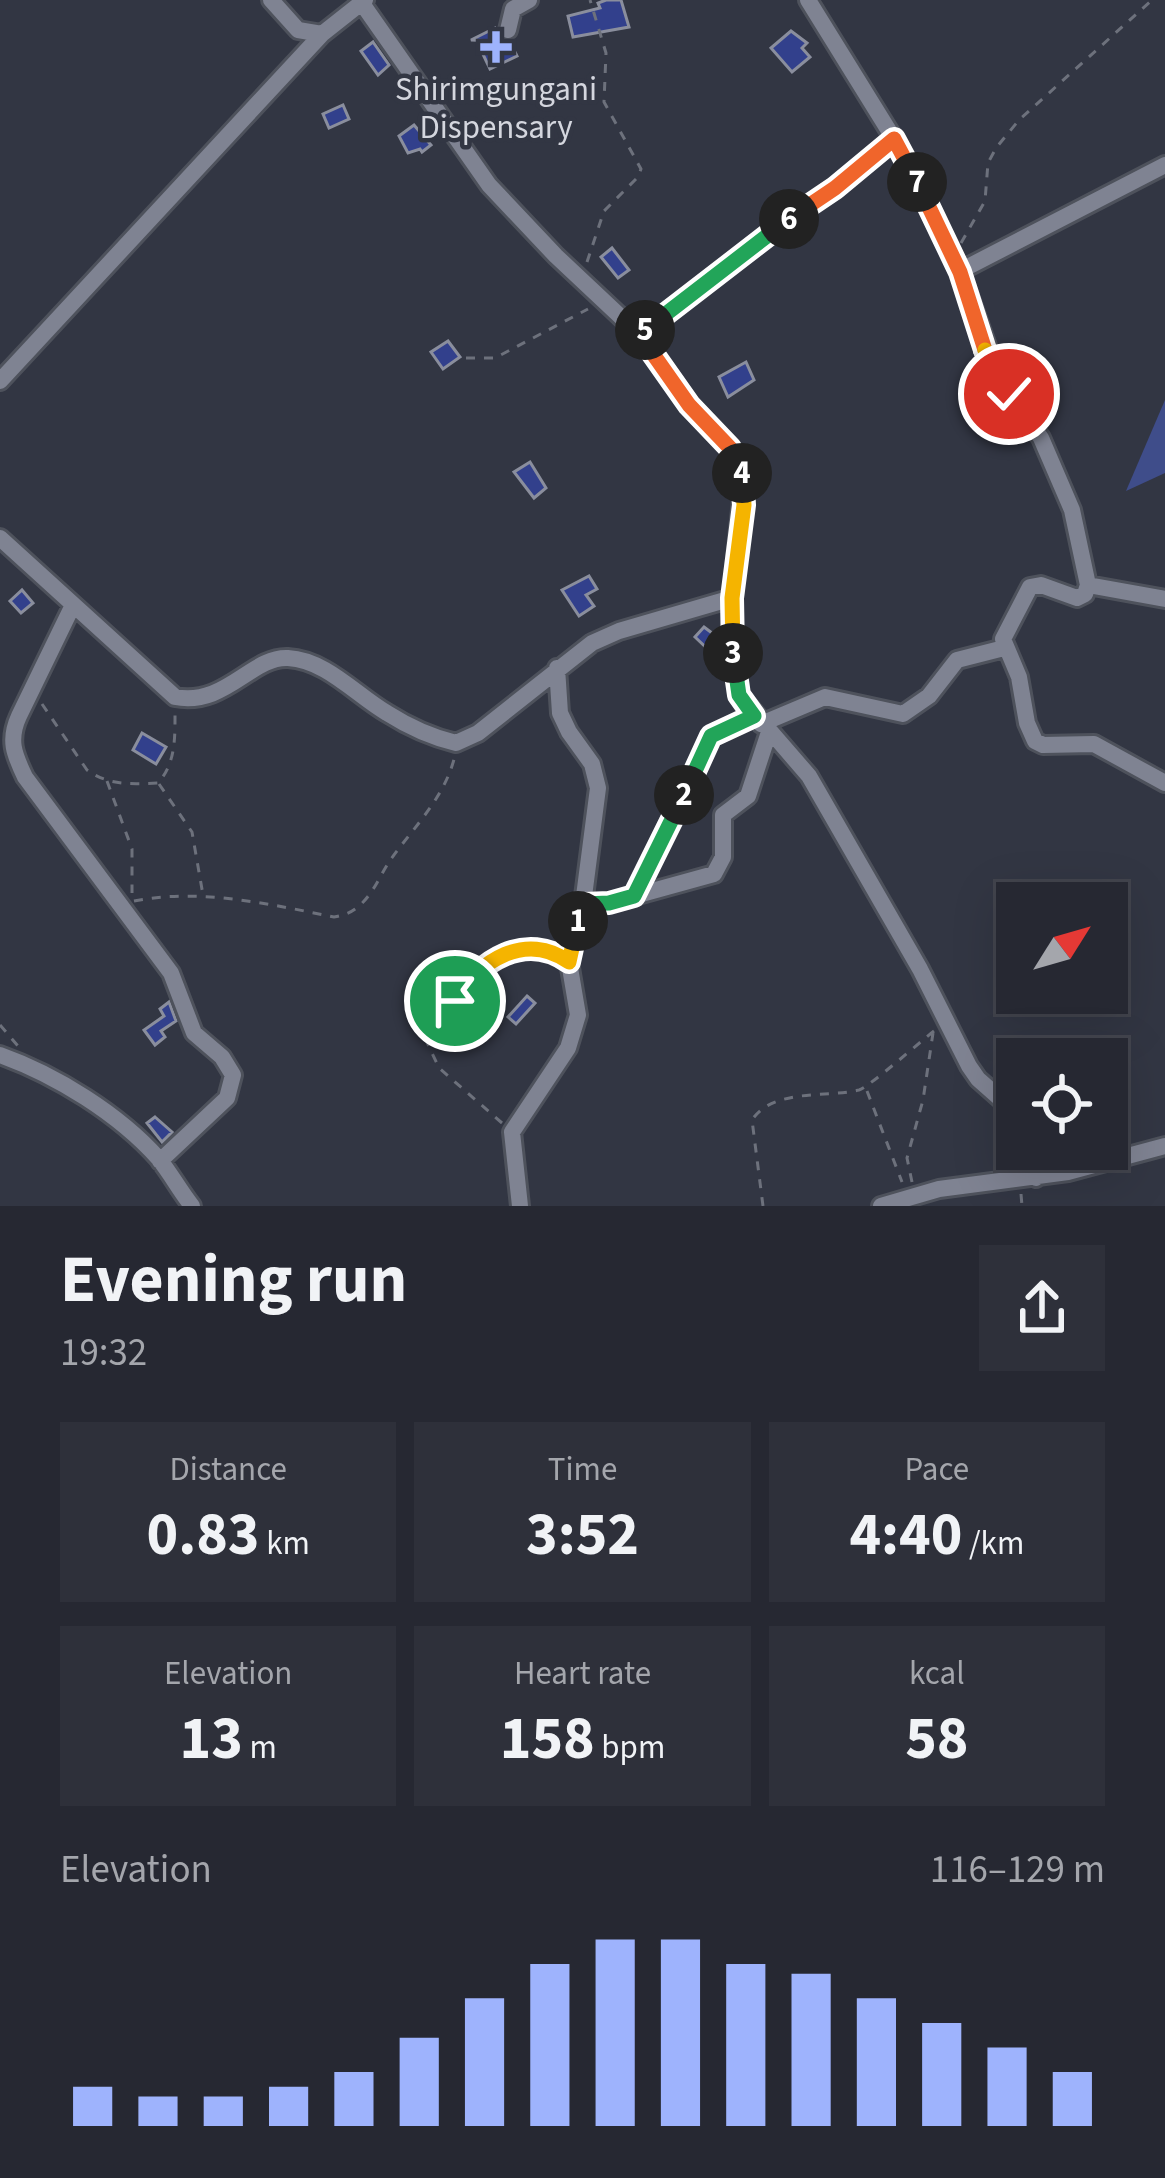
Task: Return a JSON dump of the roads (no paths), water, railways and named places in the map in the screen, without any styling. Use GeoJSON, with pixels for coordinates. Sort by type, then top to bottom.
{"type":"FeatureCollection","features":[{"type":"Feature","properties":{"kind":"street"},"geometry":{"type":"LineString","coordinates":[[271,0],[298,30],[302,55]]}},
{"type":"Feature","properties":{"kind":"street"},"geometry":{"type":"LineString","coordinates":[[508,30],[513,9],[529,0]]}},
{"type":"Feature","properties":{"kind":"street"},"geometry":{"type":"LineString","coordinates":[[808,0],[894,139],[956,263],[986,352],[1041,438],[1072,510],[1088,585],[1085,594],[1077,598],[1041,585],[1030,587],[1005,629],[1004,648],[1019,677],[1035,741],[1094,744],[1165,783]]}},
{"type":"Feature","properties":{"kind":"street"},"geometry":{"type":"LineString","coordinates":[[0,381],[322,34],[363,1],[489,185],[639,334],[675,387],[719,432],[740,464],[744,505],[732,598],[735,683],[762,724],[795,755],[832,813],[920,969],[940,1027],[978,1079],[996,1095]]}},
{"type":"Feature","properties":{"kind":"street"},"geometry":{"type":"LineString","coordinates":[[298,30],[322,34]]}},
{"type":"Feature","properties":{"kind":"street"},"geometry":{"type":"LineString","coordinates":[[639,334],[894,139]]}},
{"type":"Feature","properties":{"kind":"street"},"geometry":{"type":"LineString","coordinates":[[956,263],[1165,165]]}},
{"type":"Feature","properties":{"kind":"street"},"geometry":{"type":"LineString","coordinates":[[0,538],[175,698],[218,693],[287,657],[313,664],[429,736],[456,743],[478,733],[592,644],[619,631],[732,598]]}},
{"type":"Feature","properties":{"kind":"street"},"geometry":{"type":"LineString","coordinates":[[1088,585],[1165,599]]}},
{"type":"Feature","properties":{"kind":"street"},"geometry":{"type":"LineString","coordinates":[[73,605],[12,732],[18,760],[26,777],[126,902],[171,973],[194,1034],[222,1057],[233,1076],[227,1098],[160,1161]]}},
{"type":"Feature","properties":{"kind":"street"},"geometry":{"type":"LineString","coordinates":[[634,896],[711,736],[762,724],[825,697],[903,714],[929,696],[957,660],[1004,648]]}},
{"type":"Feature","properties":{"kind":"street"},"geometry":{"type":"LineString","coordinates":[[520,1206],[512,1132],[568,1048],[578,1015],[569,962],[584,904],[598,775],[560,712],[557,668]]}},
{"type":"Feature","properties":{"kind":"street"},"geometry":{"type":"LineString","coordinates":[[584,904],[609,903],[705,878],[720,867],[723,815],[748,796],[762,724]]}},
{"type":"Feature","properties":{"kind":"street"},"geometry":{"type":"LineString","coordinates":[[0,1055],[80,1096],[160,1161],[187,1200],[166,1206]]}},
{"type":"Feature","properties":{"kind":"street"},"geometry":{"type":"LineString","coordinates":[[881,1206],[1036,1178],[1165,1146]]}},
{"type":"Feature","properties":{"kind":"street"},"geometry":{"type":"LineString","coordinates":[[1032,1170],[1036,1178]]}},
{"type":"Feature","properties":{"kind":"place","name":"Shirimgungani Dispensary"},"geometry":{"type":"Point","coordinates":[496,47]}}]}
